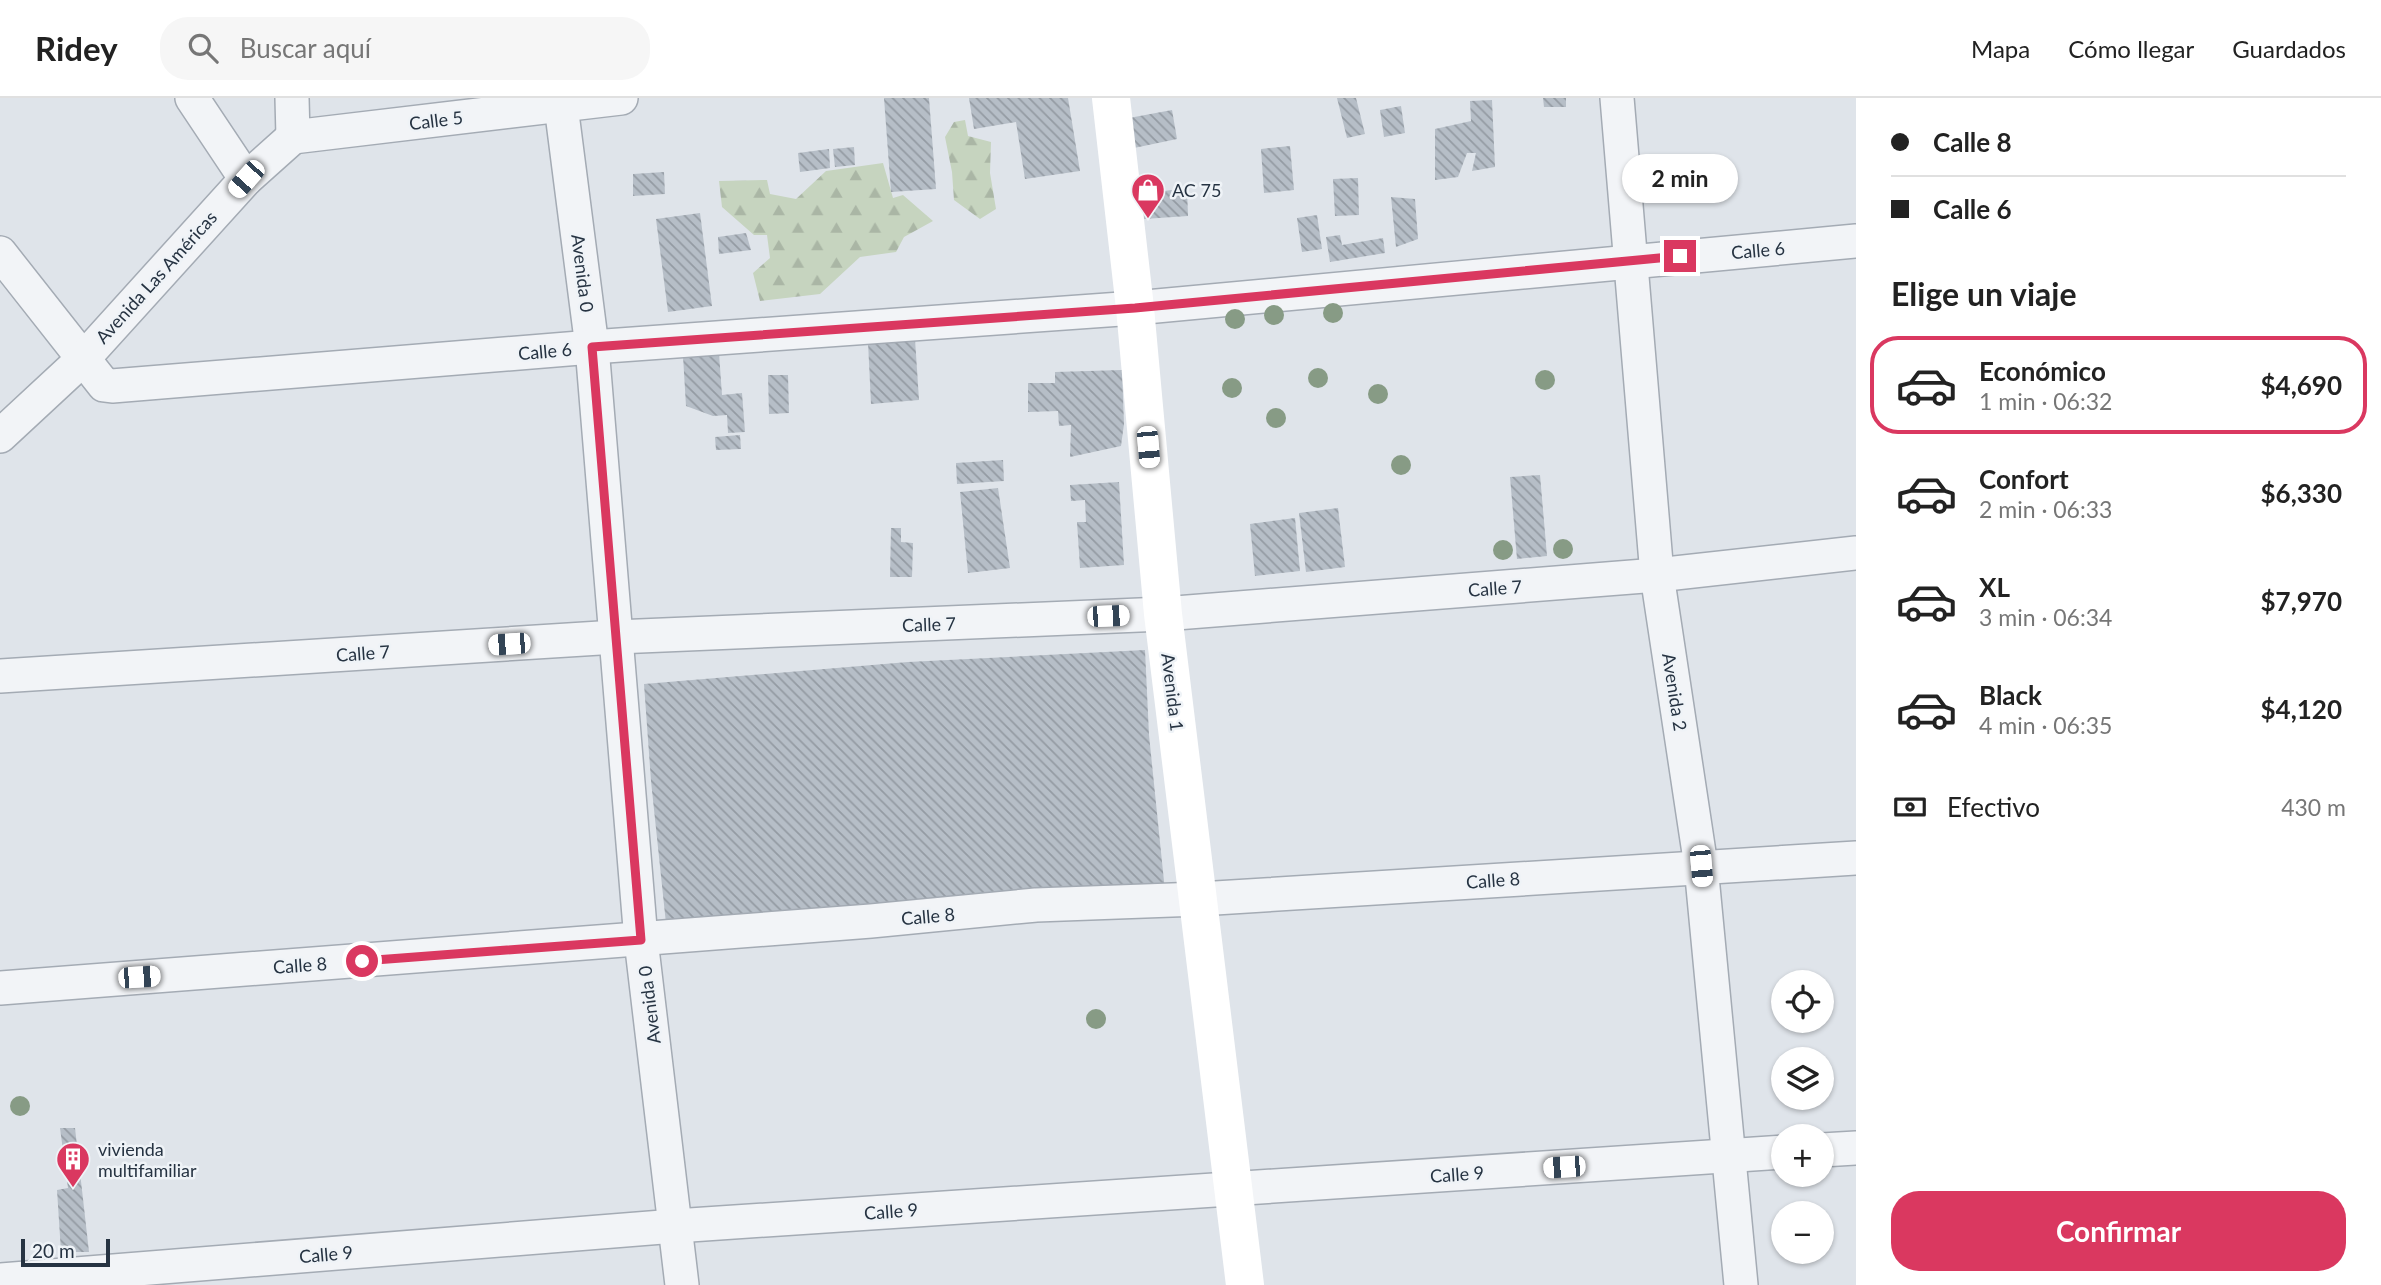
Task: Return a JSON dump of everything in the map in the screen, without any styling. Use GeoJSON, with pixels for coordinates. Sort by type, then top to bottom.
{"type":"FeatureCollection","features":[{"type":"Feature","properties":{"kind":"street"},"geometry":{"type":"LineString","coordinates":[[192,98],[246,179]]}},
{"type":"Feature","properties":{"kind":"street"},"geometry":{"type":"LineString","coordinates":[[292,98],[293,137]]}},
{"type":"Feature","properties":{"kind":"street","name":"Calle 5"},"geometry":{"type":"LineString","coordinates":[[293,137],[561,102],[621,98]]}},
{"type":"Feature","properties":{"kind":"street","name":"Avenida 1"},"geometry":{"type":"LineString","coordinates":[[1111,98],[1135,308],[1163,614],[1245,1285]]}},
{"type":"Feature","properties":{"kind":"street","name":"Avenida 2"},"geometry":{"type":"LineString","coordinates":[[1617,98],[1657,575],[1701,866],[1741,1285]]}},
{"type":"Feature","properties":{"kind":"street","name":"Avenida 0"},"geometry":{"type":"LineString","coordinates":[[561,102],[592,347],[641,940],[682,1285]]}},
{"type":"Feature","properties":{"kind":"street","name":"Avenida Las Américas"},"geometry":{"type":"LineString","coordinates":[[0,436],[83,359],[246,179],[293,137]]}},
{"type":"Feature","properties":{"kind":"street","name":"Calle 6"},"geometry":{"type":"LineString","coordinates":[[0,253],[104,384],[112,386],[592,347],[1135,308],[1856,241]]}},
{"type":"Feature","properties":{"kind":"street","name":"Calle 7"},"geometry":{"type":"LineString","coordinates":[[0,676],[616,637],[1163,614],[1657,575],[1856,553]]}},
{"type":"Feature","properties":{"kind":"street","name":"Calle 8"},"geometry":{"type":"LineString","coordinates":[[0,988],[641,940],[1036,905],[1199,899],[1856,858]]}},
{"type":"Feature","properties":{"kind":"street"},"geometry":{"type":"LineString","coordinates":[[1834,1149],[1856,1148]]}},
{"type":"Feature","properties":{"kind":"street","name":"Calle 9"},"geometry":{"type":"LineString","coordinates":[[0,1280],[675,1226],[1771,1153]]}},
{"type":"Feature","properties":{"kind":"green space"},"geometry":{"type":"Polygon","coordinates":[[[965,120],[968,136],[991,142],[990,173],[996,209],[980,219],[954,200],[945,137],[954,122],[965,120]]]}},
{"type":"Feature","properties":{"kind":"green space"},"geometry":{"type":"Polygon","coordinates":[[[883,163],[893,198],[903,195],[933,221],[904,237],[896,252],[860,257],[820,294],[760,301],[753,273],[770,258],[767,235],[754,235],[722,207],[719,181],[767,180],[770,194],[796,199],[826,171],[883,163]]]}},
{"type":"Feature","properties":{"kind":"building"},"geometry":{"type":"Polygon","coordinates":[[[884,98],[929,98],[936,189],[891,192],[884,98]]]}},
{"type":"Feature","properties":{"kind":"building"},"geometry":{"type":"Polygon","coordinates":[[[969,98],[1068,98],[1080,171],[1025,179],[1016,122],[974,129],[969,98]]]}},
{"type":"Feature","properties":{"kind":"building"},"geometry":{"type":"Polygon","coordinates":[[[1337,98],[1356,98],[1365,134],[1347,138],[1337,98]]]}},
{"type":"Feature","properties":{"kind":"building"},"geometry":{"type":"Polygon","coordinates":[[[1543,98],[1566,98],[1566,107],[1544,107],[1543,98]]]}},
{"type":"Feature","properties":{"kind":"building"},"geometry":{"type":"Polygon","coordinates":[[[1492,100],[1495,167],[1472,171],[1476,153],[1467,153],[1458,177],[1435,180],[1435,129],[1471,121],[1470,101],[1492,100]]]}},
{"type":"Feature","properties":{"kind":"building"},"geometry":{"type":"Polygon","coordinates":[[[1401,106],[1405,133],[1384,137],[1380,110],[1401,106]]]}},
{"type":"Feature","properties":{"kind":"building"},"geometry":{"type":"Polygon","coordinates":[[[1172,110],[1177,139],[1134,148],[1129,118],[1172,110]]]}},
{"type":"Feature","properties":{"kind":"building"},"geometry":{"type":"Polygon","coordinates":[[[1290,146],[1294,190],[1264,193],[1261,149],[1290,146]]]}},
{"type":"Feature","properties":{"kind":"building"},"geometry":{"type":"Polygon","coordinates":[[[854,147],[855,165],[835,167],[833,149],[854,147]]]}},
{"type":"Feature","properties":{"kind":"building"},"geometry":{"type":"Polygon","coordinates":[[[829,149],[830,168],[800,172],[798,153],[829,149]]]}},
{"type":"Feature","properties":{"kind":"building"},"geometry":{"type":"Polygon","coordinates":[[[664,172],[665,194],[633,196],[633,174],[664,172]]]}},
{"type":"Feature","properties":{"kind":"building"},"geometry":{"type":"Polygon","coordinates":[[[1358,178],[1359,215],[1335,216],[1333,179],[1358,178]]]}},
{"type":"Feature","properties":{"kind":"building"},"geometry":{"type":"Polygon","coordinates":[[[1187,188],[1188,216],[1144,219],[1141,194],[1187,188]]]}},
{"type":"Feature","properties":{"kind":"building"},"geometry":{"type":"Polygon","coordinates":[[[1391,197],[1415,199],[1418,239],[1396,247],[1391,197]]]}},
{"type":"Feature","properties":{"kind":"building"},"geometry":{"type":"Polygon","coordinates":[[[700,213],[712,306],[668,312],[656,219],[700,213]]]}},
{"type":"Feature","properties":{"kind":"building"},"geometry":{"type":"Polygon","coordinates":[[[1317,215],[1322,249],[1302,252],[1297,218],[1317,215]]]}},
{"type":"Feature","properties":{"kind":"building"},"geometry":{"type":"Polygon","coordinates":[[[746,233],[751,250],[719,254],[718,237],[746,233]]]}},
{"type":"Feature","properties":{"kind":"building"},"geometry":{"type":"Polygon","coordinates":[[[1340,235],[1342,245],[1383,238],[1385,253],[1330,262],[1326,237],[1340,235]]]}},
{"type":"Feature","properties":{"kind":"building"},"geometry":{"type":"Polygon","coordinates":[[[915,339],[919,400],[871,404],[868,342],[915,339]]]}},
{"type":"Feature","properties":{"kind":"building"},"geometry":{"type":"Polygon","coordinates":[[[719,353],[722,395],[742,393],[745,432],[728,433],[727,415],[713,416],[686,406],[683,356],[719,353]]]}},
{"type":"Feature","properties":{"kind":"building"},"geometry":{"type":"Polygon","coordinates":[[[1122,370],[1124,424],[1121,446],[1070,457],[1071,425],[1059,426],[1058,411],[1028,412],[1028,383],[1055,383],[1055,372],[1122,370]]]}},
{"type":"Feature","properties":{"kind":"building"},"geometry":{"type":"Polygon","coordinates":[[[768,375],[788,375],[789,413],[769,414],[768,375]]]}},
{"type":"Feature","properties":{"kind":"building"},"geometry":{"type":"Polygon","coordinates":[[[740,435],[741,449],[716,450],[715,437],[740,435]]]}},
{"type":"Feature","properties":{"kind":"building"},"geometry":{"type":"Polygon","coordinates":[[[1003,460],[1004,481],[957,484],[956,463],[1003,460]]]}},
{"type":"Feature","properties":{"kind":"building"},"geometry":{"type":"Polygon","coordinates":[[[1540,475],[1547,556],[1517,559],[1510,477],[1540,475]]]}},
{"type":"Feature","properties":{"kind":"building"},"geometry":{"type":"Polygon","coordinates":[[[1119,482],[1124,565],[1080,568],[1077,522],[1086,522],[1085,500],[1071,501],[1070,485],[1119,482]]]}},
{"type":"Feature","properties":{"kind":"building"},"geometry":{"type":"Polygon","coordinates":[[[998,488],[1010,568],[968,573],[960,492],[998,488]]]}},
{"type":"Feature","properties":{"kind":"building"},"geometry":{"type":"Polygon","coordinates":[[[1338,508],[1345,567],[1306,572],[1299,513],[1338,508]]]}},
{"type":"Feature","properties":{"kind":"building"},"geometry":{"type":"Polygon","coordinates":[[[1295,518],[1300,571],[1255,576],[1250,524],[1295,518]]]}},
{"type":"Feature","properties":{"kind":"building"},"geometry":{"type":"Polygon","coordinates":[[[891,528],[901,528],[901,542],[913,543],[912,577],[890,577],[891,528]]]}},
{"type":"Feature","properties":{"kind":"building"},"geometry":{"type":"Polygon","coordinates":[[[1145,650],[1149,735],[1165,891],[667,933],[644,684],[908,662],[1145,650]]]}},
{"type":"Feature","properties":{"kind":"building","name":"vivienda multifamiliar"},"geometry":{"type":"Polygon","coordinates":[[[60,1128],[75,1128],[89,1252],[61,1252],[57,1190],[68,1188],[60,1128]]]}},
{"type":"Feature","properties":{"kind":"place","name":"AC 75"},"geometry":{"type":"Point","coordinates":[1148,220]}},
{"type":"Feature","properties":{"kind":"place","name":"vivienda multifamiliar"},"geometry":{"type":"Point","coordinates":[73,1189]}},
{"type":"Feature","properties":{"kind":"route"},"geometry":{"type":"LineString","coordinates":[[362,961],[641,940],[592,347],[1135,308],[1680,256]]}}]}
